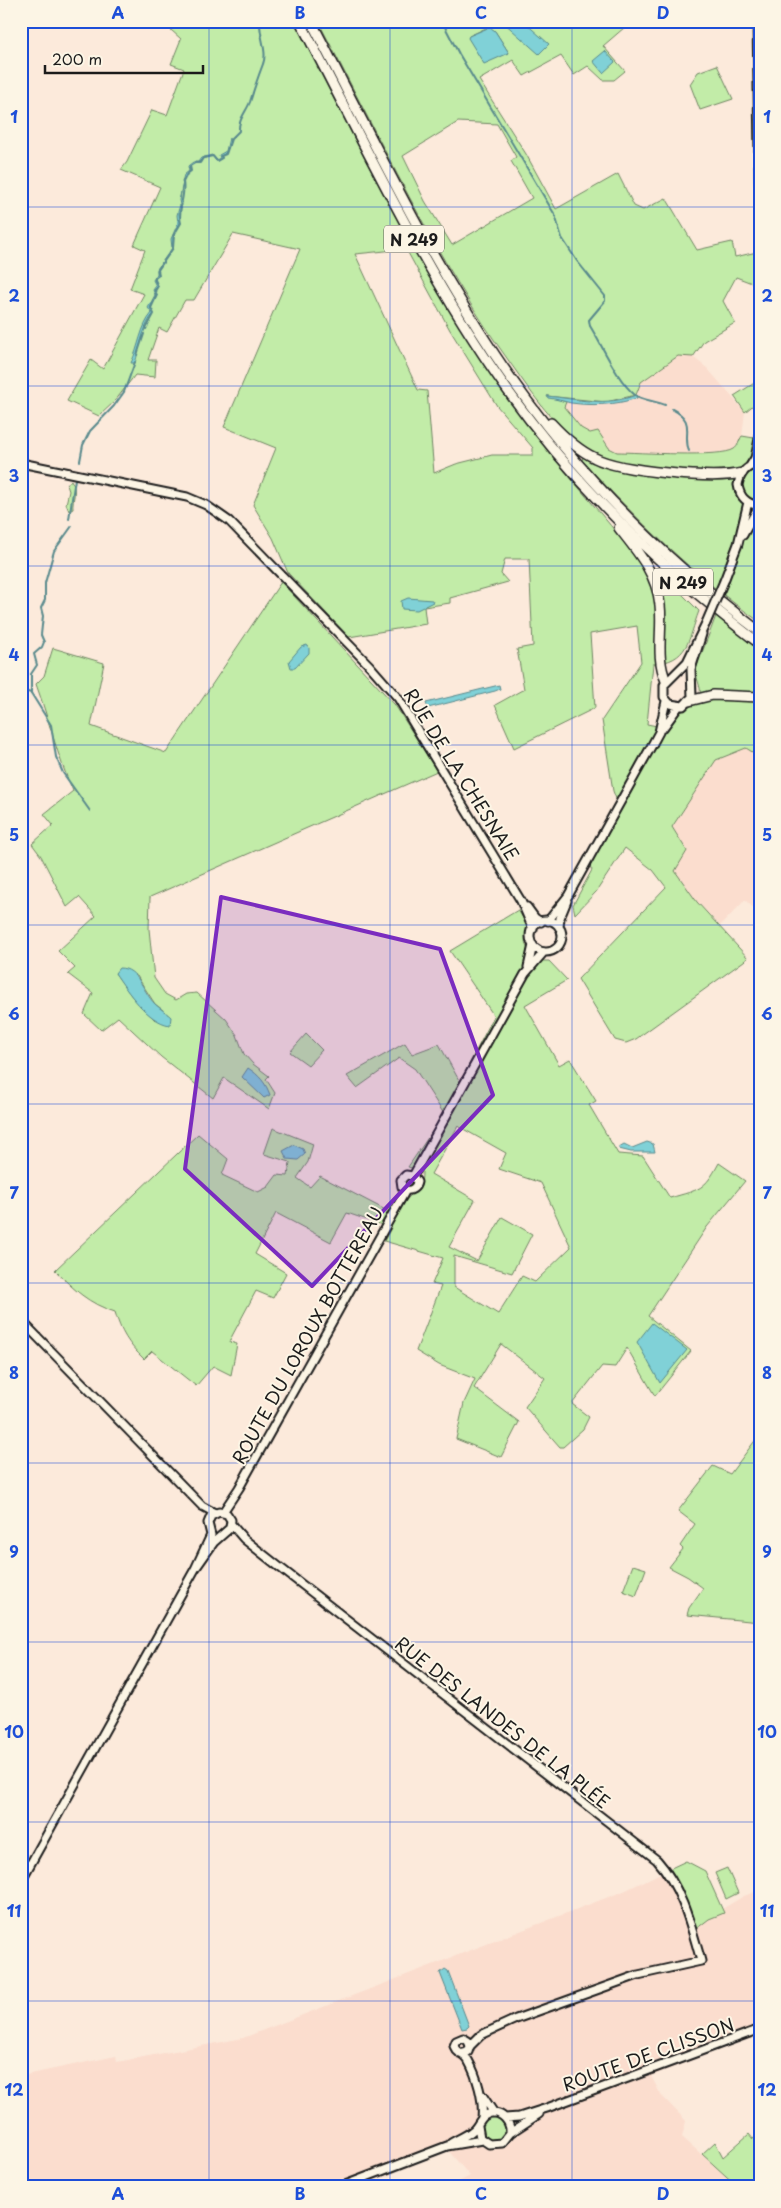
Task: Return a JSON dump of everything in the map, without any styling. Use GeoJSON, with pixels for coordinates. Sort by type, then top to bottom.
{"type":"FeatureCollection","features":[{"type":"Feature","properties":{"kind":"highway","name":"N 249"},"geometry":{"type":"LineString","coordinates":[[300,21],[415,240],[476,344],[538,430],[610,513],[692,590],[760,644]]}},
{"type":"Feature","properties":{"kind":"highway","name":"N 249"},"geometry":{"type":"LineString","coordinates":[[311,21],[437,260],[469,315],[514,382],[564,448],[621,510],[695,580],[760,632]]}},
{"type":"Feature","properties":{"kind":"highway"},"geometry":{"type":"LineString","coordinates":[[514,382],[522,387],[565,438],[583,452],[608,464],[639,469],[718,476],[742,473]]}},
{"type":"Feature","properties":{"kind":"highway"},"geometry":{"type":"LineString","coordinates":[[610,513],[614,522],[647,566],[657,586],[660,607],[659,650],[662,673],[670,678]]}},
{"type":"Feature","properties":{"kind":"highway"},"geometry":{"type":"LineString","coordinates":[[689,701],[714,695],[760,697]]}},
{"type":"Feature","properties":{"kind":"main road"},"geometry":{"type":"LineString","coordinates":[[756,22],[760,220]]}},
{"type":"Feature","properties":{"kind":"main road"},"geometry":{"type":"LineString","coordinates":[[525,974],[544,952],[556,949],[560,944],[562,935],[559,927],[568,896],[659,732],[679,706],[689,701],[693,692],[690,682],[691,669],[702,634],[738,544],[759,506],[748,502],[742,496],[739,488],[742,473],[755,458],[760,434]]}},
{"type":"Feature","properties":{"kind":"main road","name":"RUE DE LA CHESNAIE"},"geometry":{"type":"LineString","coordinates":[[21,463],[181,495],[199,501],[229,522],[288,581],[398,698],[521,901]]}},
{"type":"Feature","properties":{"kind":"main road"},"geometry":{"type":"LineString","coordinates":[[750,466],[760,464]]}},
{"type":"Feature","properties":{"kind":"main road"},"geometry":{"type":"LineString","coordinates":[[738,544],[748,502]]}},
{"type":"Feature","properties":{"kind":"main road"},"geometry":{"type":"LineString","coordinates":[[659,732],[666,701],[663,693],[670,678],[687,662],[702,634]]}},
{"type":"Feature","properties":{"kind":"main road"},"geometry":{"type":"LineString","coordinates":[[670,678],[683,676],[690,682]]}},
{"type":"Feature","properties":{"kind":"main road"},"geometry":{"type":"LineString","coordinates":[[666,701],[679,706]]}},
{"type":"Feature","properties":{"kind":"main road"},"geometry":{"type":"LineString","coordinates":[[533,929],[545,921],[568,896]]}},
{"type":"Feature","properties":{"kind":"main road"},"geometry":{"type":"LineString","coordinates":[[521,901],[535,918],[559,927]]}},
{"type":"Feature","properties":{"kind":"main road"},"geometry":{"type":"LineString","coordinates":[[521,901],[533,929],[531,937],[533,945],[525,974]]}},
{"type":"Feature","properties":{"kind":"main road"},"geometry":{"type":"LineString","coordinates":[[533,945],[544,952]]}},
{"type":"Feature","properties":{"kind":"main road","name":"ROUTE DU LOROUX BOTTEREAU"},"geometry":{"type":"LineString","coordinates":[[222,1513],[235,1495],[406,1190],[401,1184],[402,1178],[406,1175],[413,1176],[525,974]]}},
{"type":"Feature","properties":{"kind":"main road"},"geometry":{"type":"LineString","coordinates":[[21,1320],[202,1506],[209,1520],[211,1531],[210,1540],[195,1569],[21,1881]]}},
{"type":"Feature","properties":{"kind":"main road"},"geometry":{"type":"LineString","coordinates":[[195,1569],[231,1524],[222,1513],[202,1506]]}},
{"type":"Feature","properties":{"kind":"main road"},"geometry":{"type":"LineString","coordinates":[[209,1520],[222,1513]]}},
{"type":"Feature","properties":{"kind":"main road","name":"RUE DES LANDES DE LA PLÉE"},"geometry":{"type":"LineString","coordinates":[[231,1524],[244,1540],[658,1860],[679,1892],[701,1961],[638,1975],[516,2019],[476,2039],[469,2045]]}},
{"type":"Feature","properties":{"kind":"main road"},"geometry":{"type":"LineString","coordinates":[[211,1531],[224,1534]]}},
{"type":"Feature","properties":{"kind":"main road","name":"RUE DES LANDES DE LA PLÉE"},"geometry":{"type":"LineString","coordinates":[[224,1534],[244,1540]]}},
{"type":"Feature","properties":{"kind":"main road","name":"ROUTE DE CLISSON"},"geometry":{"type":"LineString","coordinates":[[505,2118],[519,2117],[547,2108],[760,2028]]}},
{"type":"Feature","properties":{"kind":"main road"},"geometry":{"type":"LineString","coordinates":[[467,2059],[455,2049],[455,2044],[460,2038],[469,2045]]}},
{"type":"Feature","properties":{"kind":"main road"},"geometry":{"type":"LineString","coordinates":[[460,2054],[464,2054],[469,2045]]}},
{"type":"Feature","properties":{"kind":"main road"},"geometry":{"type":"LineString","coordinates":[[469,2045],[467,2059],[480,2092],[483,2110],[478,2126],[479,2135],[482,2140]]}},
{"type":"Feature","properties":{"kind":"main road"},"geometry":{"type":"LineString","coordinates":[[480,2092],[494,2113],[505,2118],[509,2124],[510,2133]]}},
{"type":"Feature","properties":{"kind":"main road","name":"ROUTE DE CLISSON"},"geometry":{"type":"LineString","coordinates":[[340,2187],[447,2146],[482,2140],[489,2144],[498,2145],[505,2141],[510,2133],[547,2108]]}},
{"type":"Feature","properties":{"kind":"main road"},"geometry":{"type":"LineString","coordinates":[[482,2118],[494,2113]]}},
{"type":"Feature","properties":{"kind":"main road","name":"ROUTE DE CLISSON"},"geometry":{"type":"LineString","coordinates":[[447,2146],[478,2126]]}},
{"type":"Feature","properties":{"kind":"highlighted area"},"geometry":{"type":"Polygon","coordinates":[[[221,897],[440,949],[493,1095],[312,1286],[185,1169],[221,897]]]}},
{"type":"Feature","properties":{"kind":"shaded area"},"geometry":{"type":"Polygon","coordinates":[[[678,356],[693,357],[708,369],[745,412],[742,436],[735,448],[730,451],[700,454],[617,452],[609,448],[598,431],[590,433],[581,428],[564,407],[566,402],[606,405],[637,397],[641,382],[678,356]]]}},
{"type":"Feature","properties":{"kind":"shaded area"},"geometry":{"type":"Polygon","coordinates":[[[746,748],[760,757],[760,914],[745,900],[720,926],[697,902],[674,871],[672,827],[716,760],[746,748]]]}},
{"type":"Feature","properties":{"kind":"shaded area"},"geometry":{"type":"Polygon","coordinates":[[[669,1869],[679,1887],[696,1929],[709,1919],[724,1913],[722,1909],[744,1896],[760,1890],[760,2034],[651,2076],[661,2095],[686,2121],[682,2137],[738,2187],[460,2187],[458,2182],[470,2176],[446,2148],[351,2187],[21,2187],[21,2076],[116,2056],[117,2062],[243,2038],[624,1891],[669,1869]]]}},
{"type":"Feature","properties":{"kind":"green space"},"geometry":{"type":"Polygon","coordinates":[[[161,21],[294,21],[393,211],[474,349],[504,393],[538,439],[611,525],[646,570],[660,572],[699,611],[689,640],[680,654],[674,659],[653,664],[647,724],[667,728],[676,715],[701,700],[695,671],[716,616],[760,649],[760,757],[746,748],[716,760],[672,827],[687,851],[675,871],[697,902],[748,958],[636,1039],[626,1043],[615,1040],[578,979],[666,887],[653,870],[625,848],[596,892],[575,914],[573,905],[592,870],[588,863],[620,809],[613,791],[602,720],[641,662],[637,626],[590,634],[595,708],[514,748],[495,705],[524,689],[517,649],[533,646],[529,559],[505,559],[501,574],[508,582],[450,598],[450,603],[424,607],[426,624],[349,637],[288,573],[273,538],[253,505],[276,448],[224,427],[300,249],[233,234],[194,300],[185,300],[167,332],[159,328],[148,360],[156,360],[155,377],[135,375],[115,401],[99,416],[67,401],[91,360],[103,369],[144,294],[130,289],[145,250],[134,245],[160,187],[121,170],[127,162],[152,110],[167,115],[184,69],[171,64],[181,39],[161,21]],[[406,249],[355,254],[418,390],[427,391],[434,473],[456,464],[492,455],[533,455],[533,448],[497,406],[450,330],[406,249]]]}},
{"type":"Feature","properties":{"kind":"green space"},"geometry":{"type":"Polygon","coordinates":[[[318,21],[632,21],[603,46],[625,71],[614,80],[603,80],[588,66],[574,75],[561,56],[524,76],[513,60],[479,80],[526,154],[556,209],[618,174],[634,206],[643,210],[666,198],[697,250],[732,242],[735,257],[757,252],[757,285],[736,277],[723,301],[735,323],[704,341],[693,357],[678,356],[641,382],[636,395],[606,402],[547,396],[566,402],[564,407],[581,428],[590,433],[598,431],[609,448],[617,452],[678,454],[726,452],[737,447],[742,436],[760,439],[760,622],[712,586],[666,546],[623,504],[582,460],[586,449],[554,420],[536,398],[484,324],[433,240],[318,21]],[[488,27],[469,36],[483,62],[509,53],[495,31],[488,27]],[[458,122],[403,156],[425,201],[452,245],[532,198],[511,161],[516,157],[497,124],[458,122]]]}},
{"type":"Feature","properties":{"kind":"green space"},"geometry":{"type":"Polygon","coordinates":[[[717,65],[733,99],[700,110],[690,84],[698,72],[717,65]]]}},
{"type":"Feature","properties":{"kind":"green space"},"geometry":{"type":"Polygon","coordinates":[[[756,382],[757,402],[745,412],[734,396],[756,382]]]}},
{"type":"Feature","properties":{"kind":"green space"},"geometry":{"type":"Polygon","coordinates":[[[71,480],[74,494],[73,509],[69,511],[66,504],[69,491],[67,485],[71,480]]]}},
{"type":"Feature","properties":{"kind":"green space"},"geometry":{"type":"Polygon","coordinates":[[[281,582],[395,705],[437,771],[150,897],[149,929],[154,978],[165,994],[176,1000],[186,994],[197,993],[226,1019],[237,1035],[244,1054],[253,1064],[269,1076],[266,1079],[275,1093],[269,1109],[224,1078],[213,1098],[161,1057],[118,1017],[101,1030],[84,1014],[93,993],[68,974],[75,968],[58,951],[96,916],[79,897],[67,907],[41,856],[32,844],[53,825],[44,814],[73,791],[36,684],[44,676],[53,648],[104,663],[91,726],[166,753],[281,582]],[[115,973],[133,998],[155,1020],[163,1010],[155,1004],[137,976],[115,973]]]}},
{"type":"Feature","properties":{"kind":"green space"},"geometry":{"type":"Polygon","coordinates":[[[518,910],[528,926],[525,939],[527,947],[533,954],[544,961],[549,961],[567,980],[525,1005],[559,1065],[570,1059],[596,1101],[589,1105],[618,1154],[643,1156],[670,1198],[700,1188],[709,1179],[719,1163],[745,1181],[707,1227],[648,1316],[691,1351],[655,1396],[627,1348],[615,1367],[602,1366],[572,1404],[589,1417],[583,1429],[563,1447],[560,1447],[525,1407],[545,1378],[501,1344],[474,1388],[519,1422],[501,1457],[456,1439],[464,1403],[475,1379],[439,1365],[416,1351],[441,1286],[432,1284],[443,1258],[384,1241],[391,1228],[347,1213],[331,1242],[276,1213],[255,1254],[286,1273],[273,1298],[256,1291],[230,1342],[237,1344],[231,1375],[213,1366],[196,1386],[152,1351],[144,1359],[126,1337],[115,1312],[97,1305],[82,1295],[55,1270],[198,1134],[228,1159],[222,1175],[258,1192],[268,1187],[277,1175],[288,1176],[290,1162],[264,1154],[273,1128],[313,1144],[308,1162],[297,1178],[310,1187],[320,1176],[397,1216],[405,1202],[419,1187],[421,1181],[422,1171],[408,1167],[444,1114],[415,1069],[399,1058],[357,1088],[347,1076],[405,1043],[412,1054],[439,1044],[460,1082],[494,1016],[450,951],[518,910]],[[458,1126],[431,1174],[475,1200],[449,1247],[477,1261],[502,1217],[532,1234],[512,1273],[454,1256],[454,1287],[498,1314],[522,1276],[535,1282],[571,1247],[541,1183],[499,1169],[506,1153],[458,1126]]]}},
{"type":"Feature","properties":{"kind":"green space"},"geometry":{"type":"Polygon","coordinates":[[[306,1034],[322,1050],[308,1065],[290,1052],[306,1034]]]}},
{"type":"Feature","properties":{"kind":"green space"},"geometry":{"type":"Polygon","coordinates":[[[760,1434],[760,1622],[687,1615],[689,1608],[703,1588],[669,1567],[683,1549],[680,1546],[695,1524],[678,1511],[713,1466],[730,1474],[760,1434]]]}},
{"type":"Feature","properties":{"kind":"green space"},"geometry":{"type":"Polygon","coordinates":[[[633,1565],[646,1569],[636,1596],[623,1591],[633,1565]]]}},
{"type":"Feature","properties":{"kind":"green space"},"geometry":{"type":"Polygon","coordinates":[[[686,1861],[705,1871],[724,1913],[709,1919],[696,1929],[679,1887],[669,1869],[686,1861]]]}},
{"type":"Feature","properties":{"kind":"green space"},"geometry":{"type":"Polygon","coordinates":[[[727,1868],[738,1893],[726,1899],[715,1873],[727,1868]]]}},
{"type":"Feature","properties":{"kind":"green space"},"geometry":{"type":"Polygon","coordinates":[[[494,2117],[502,2121],[506,2129],[502,2137],[494,2141],[486,2137],[482,2129],[486,2121],[494,2117]]]}},
{"type":"Feature","properties":{"kind":"green space"},"geometry":{"type":"Polygon","coordinates":[[[749,2134],[753,2139],[760,2134],[760,2187],[738,2187],[702,2154],[715,2142],[723,2157],[749,2134]]]}},
{"type":"Feature","properties":{"kind":"water"},"geometry":{"type":"Polygon","coordinates":[[[502,21],[523,21],[549,44],[539,54],[502,21]]]}},
{"type":"Feature","properties":{"kind":"water"},"geometry":{"type":"Polygon","coordinates":[[[490,27],[495,31],[509,53],[484,64],[468,38],[490,27]]]}},
{"type":"Feature","properties":{"kind":"water"},"geometry":{"type":"Polygon","coordinates":[[[605,51],[615,62],[603,73],[593,61],[605,51]]]}},
{"type":"Feature","properties":{"kind":"water"},"geometry":{"type":"Polygon","coordinates":[[[229,138],[228,148],[225,153],[221,156],[222,158],[216,161],[212,156],[202,159],[198,163],[194,163],[189,167],[190,171],[185,177],[183,184],[184,175],[189,171],[188,166],[193,162],[198,162],[201,158],[212,155],[216,160],[220,158],[219,155],[226,151],[229,138]]]}},
{"type":"Feature","properties":{"kind":"water"},"geometry":{"type":"Polygon","coordinates":[[[181,193],[180,223],[173,235],[173,248],[157,270],[172,248],[171,239],[178,223],[177,215],[181,193]]]}},
{"type":"Feature","properties":{"kind":"water"},"geometry":{"type":"Polygon","coordinates":[[[157,270],[158,275],[155,278],[158,286],[154,290],[156,294],[150,308],[154,314],[147,323],[135,363],[131,363],[142,331],[152,313],[148,308],[155,295],[153,290],[156,286],[153,280],[157,270]]]}},
{"type":"Feature","properties":{"kind":"water"},"geometry":{"type":"Polygon","coordinates":[[[636,395],[637,398],[596,405],[571,403],[548,398],[547,396],[580,400],[614,401],[636,395]]]}},
{"type":"Feature","properties":{"kind":"water"},"geometry":{"type":"Polygon","coordinates":[[[408,598],[432,600],[433,602],[417,610],[402,609],[401,601],[408,598]]]}},
{"type":"Feature","properties":{"kind":"water"},"geometry":{"type":"Polygon","coordinates":[[[307,645],[309,653],[295,668],[291,668],[289,661],[301,647],[307,645]]]}},
{"type":"Feature","properties":{"kind":"water"},"geometry":{"type":"Polygon","coordinates":[[[499,685],[500,689],[495,691],[428,708],[426,703],[499,685]]]}},
{"type":"Feature","properties":{"kind":"water"},"geometry":{"type":"Polygon","coordinates":[[[119,968],[126,969],[136,976],[155,1004],[171,1017],[170,1025],[154,1018],[139,1005],[115,973],[119,968]]]}},
{"type":"Feature","properties":{"kind":"water"},"geometry":{"type":"Polygon","coordinates":[[[248,1068],[262,1080],[270,1095],[264,1098],[242,1077],[248,1068]]]}},
{"type":"Feature","properties":{"kind":"water"},"geometry":{"type":"Polygon","coordinates":[[[647,1142],[653,1144],[655,1152],[631,1152],[619,1149],[624,1144],[632,1148],[647,1142]]]}},
{"type":"Feature","properties":{"kind":"water"},"geometry":{"type":"Polygon","coordinates":[[[294,1145],[303,1149],[305,1154],[298,1160],[287,1159],[283,1151],[294,1145]]]}},
{"type":"Feature","properties":{"kind":"water"},"geometry":{"type":"Polygon","coordinates":[[[652,1323],[687,1350],[660,1383],[637,1342],[652,1323]]]}},
{"type":"Feature","properties":{"kind":"water"},"geometry":{"type":"Polygon","coordinates":[[[445,1969],[448,1971],[469,2026],[467,2028],[462,2029],[440,1973],[445,1969]]]}},
{"type":"Feature","properties":{"kind":"waterway"},"geometry":{"type":"LineString","coordinates":[[146,329],[154,314],[151,308],[157,295],[155,291],[158,286],[155,278],[159,275],[158,270],[173,248],[174,235],[181,223],[183,182],[191,171],[190,166],[200,163],[203,158],[213,156],[217,161],[226,154],[231,139],[239,131],[241,120],[250,102],[264,59],[260,21]]}},
{"type":"Feature","properties":{"kind":"waterway"},"geometry":{"type":"LineString","coordinates":[[442,21],[459,54],[555,215],[562,238],[577,261],[605,296],[605,301],[589,320],[590,326],[611,363],[622,381],[635,395],[665,405]]}},
{"type":"Feature","properties":{"kind":"waterway"},"geometry":{"type":"LineString","coordinates":[[137,355],[144,334]]}},
{"type":"Feature","properties":{"kind":"waterway"},"geometry":{"type":"LineString","coordinates":[[80,461],[83,445],[90,431],[114,406],[124,392],[135,362]]}},
{"type":"Feature","properties":{"kind":"waterway"},"geometry":{"type":"LineString","coordinates":[[672,409],[680,414],[687,423],[687,445],[689,451]]}},
{"type":"Feature","properties":{"kind":"waterway"},"geometry":{"type":"LineString","coordinates":[[69,519],[75,479]]}},
{"type":"Feature","properties":{"kind":"waterway"},"geometry":{"type":"LineString","coordinates":[[21,690],[31,693],[31,674],[37,665],[34,654],[42,647],[44,642],[41,635],[43,616],[41,608],[45,600],[45,583],[54,551],[72,526]]}},
{"type":"Feature","properties":{"kind":"waterway"},"geometry":{"type":"LineString","coordinates":[[31,693],[51,725],[56,757],[63,773],[90,811]]}}]}
